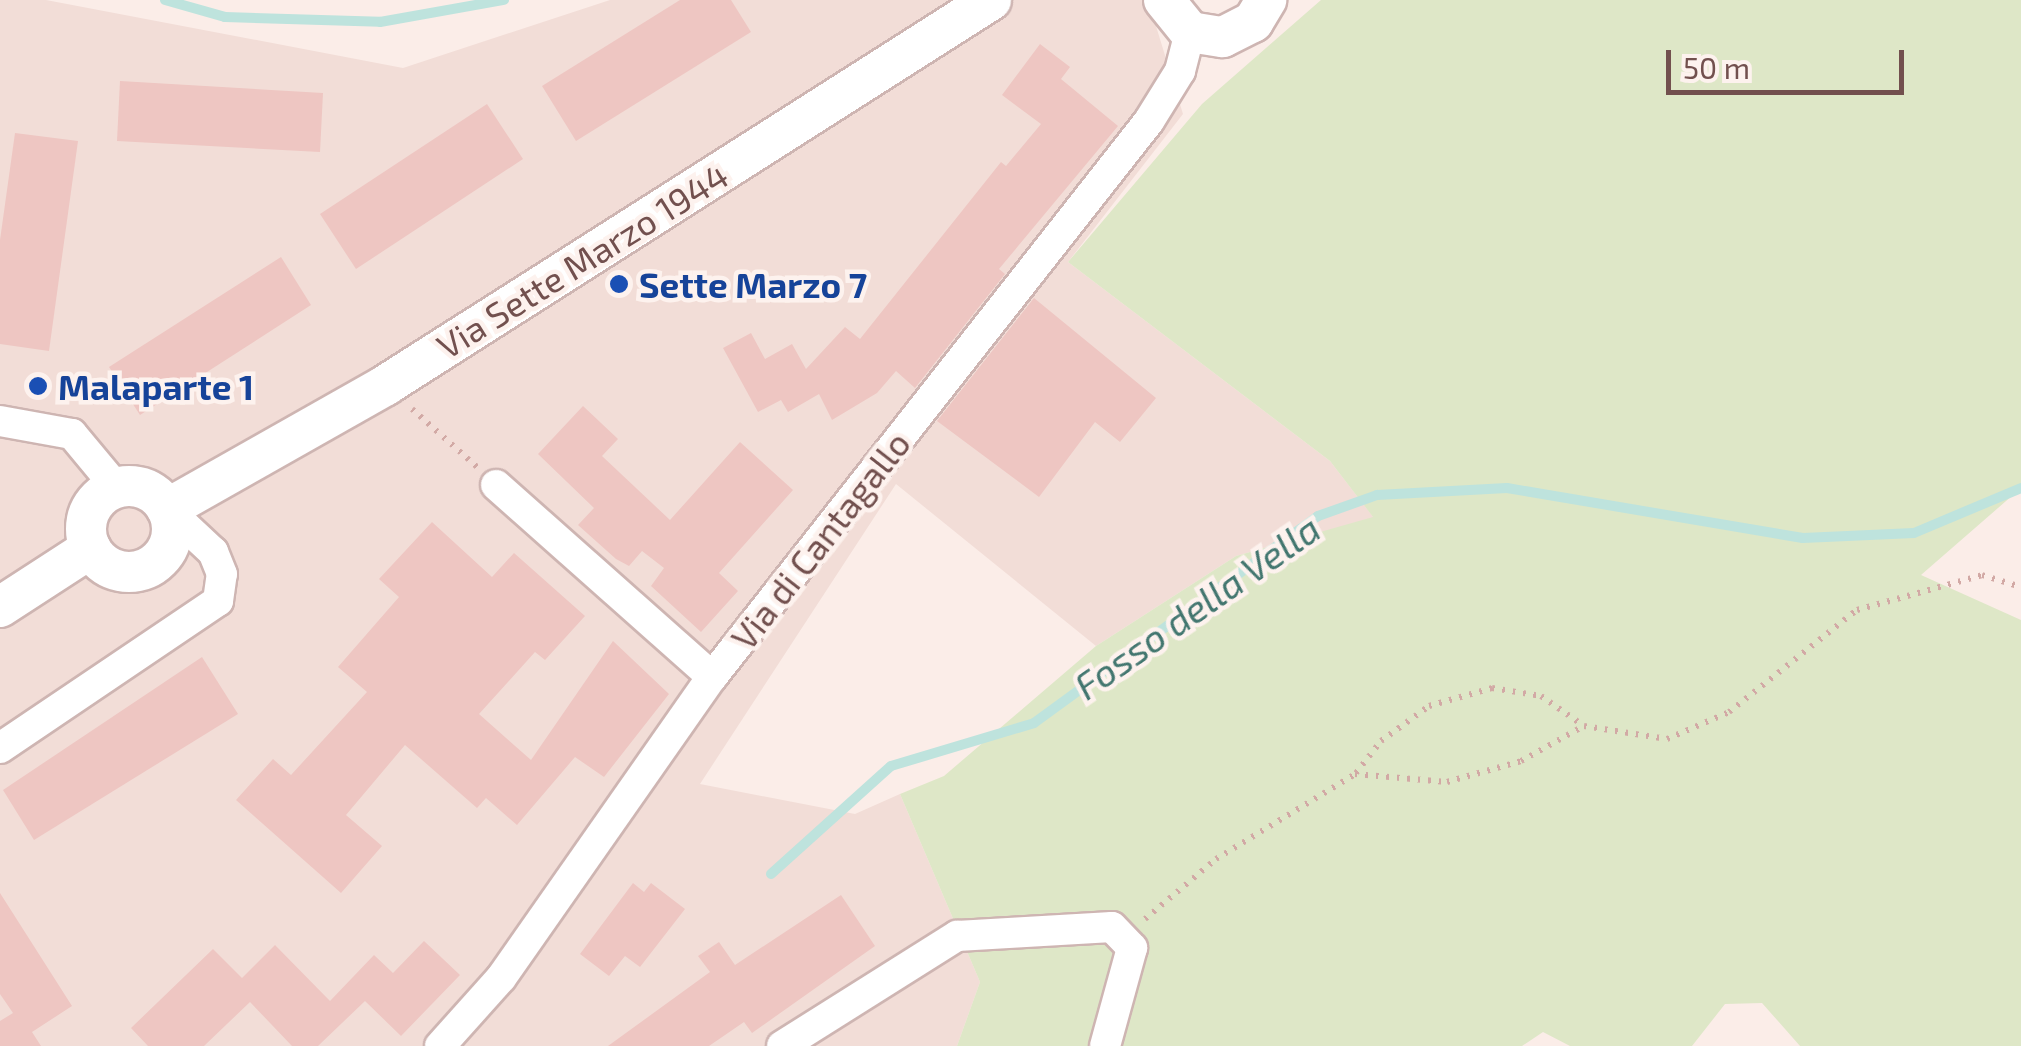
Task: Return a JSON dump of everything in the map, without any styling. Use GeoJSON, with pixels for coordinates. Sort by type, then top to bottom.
{"type":"FeatureCollection","features":[{"type":"Feature","properties":{"kind":"street","name":"Via Sette Marzo 1944"},"geometry":{"type":"LineString","coordinates":[[167,509],[386,385],[990,0]]}},
{"type":"Feature","properties":{"kind":"street"},"geometry":{"type":"LineString","coordinates":[[1164,0],[1190,32],[1223,37],[1260,11],[1288,0]]}},
{"type":"Feature","properties":{"kind":"street","name":"Via di Cantagallo"},"geometry":{"type":"LineString","coordinates":[[440,1046],[501,978],[712,677],[1149,121],[1180,71],[1190,32]]}},
{"type":"Feature","properties":{"kind":"street"},"geometry":{"type":"LineString","coordinates":[[0,421],[72,434],[117,488]]}},
{"type":"Feature","properties":{"kind":"street"},"geometry":{"type":"LineString","coordinates":[[496,485],[712,677]]}},
{"type":"Feature","properties":{"kind":"street"},"geometry":{"type":"LineString","coordinates":[[0,748],[218,601],[222,574],[213,552],[149,491],[117,488],[98,499],[87,518],[90,548],[121,571],[152,565],[171,538],[167,509]]}},
{"type":"Feature","properties":{"kind":"street"},"geometry":{"type":"LineString","coordinates":[[0,607],[90,548]]}},
{"type":"Feature","properties":{"kind":"street"},"geometry":{"type":"LineString","coordinates":[[782,1046],[957,936],[1112,926],[1132,948],[1105,1046]]}},
{"type":"Feature","properties":{"kind":"path"},"geometry":{"type":"LineString","coordinates":[[386,385],[496,485]]}},
{"type":"Feature","properties":{"kind":"path"},"geometry":{"type":"LineString","coordinates":[[1132,948],[1144,920],[1216,859],[1355,774],[1381,740],[1429,706],[1492,688],[1541,696],[1584,726],[1667,738],[1729,712],[1857,610],[1982,575],[2021,587]]}},
{"type":"Feature","properties":{"kind":"path"},"geometry":{"type":"LineString","coordinates":[[1355,774],[1447,782],[1522,761],[1584,726]]}},
{"type":"Feature","properties":{"kind":"shaded area"},"geometry":{"type":"Polygon","coordinates":[[[0,0],[46,0],[403,68],[610,0],[1148,0],[1183,114],[1068,262],[1330,461],[1374,518],[1236,556],[1096,646],[896,484],[700,784],[855,814],[900,794],[980,982],[957,1046],[0,1046],[0,0]]]}},
{"type":"Feature","properties":{"kind":"green space"},"geometry":{"type":"Polygon","coordinates":[[[1321,0],[2021,0],[2021,488],[1921,575],[2021,620],[2021,1046],[1800,1046],[1762,1003],[1725,1004],[1692,1046],[1570,1046],[1543,1032],[1522,1046],[957,1046],[980,982],[900,794],[944,776],[1096,646],[1236,556],[1373,517],[1330,461],[1068,262],[1202,104],[1321,0]]]}},
{"type":"Feature","properties":{"kind":"building"},"geometry":{"type":"Polygon","coordinates":[[[680,0],[731,0],[751,32],[576,141],[542,86],[680,0]]]}},
{"type":"Feature","properties":{"kind":"building"},"geometry":{"type":"Polygon","coordinates":[[[1040,44],[1070,67],[1061,79],[1118,126],[999,269],[1005,274],[915,388],[896,371],[877,393],[832,420],[819,394],[788,412],[781,400],[758,412],[723,348],[751,333],[765,359],[792,344],[806,369],[845,327],[860,339],[1001,162],[1006,166],[1041,124],[1002,95],[1040,44]]]}},
{"type":"Feature","properties":{"kind":"building"},"geometry":{"type":"Polygon","coordinates":[[[120,81],[323,93],[320,152],[117,141],[120,81]]]}},
{"type":"Feature","properties":{"kind":"building"},"geometry":{"type":"Polygon","coordinates":[[[487,104],[523,159],[356,269],[320,214],[487,104]]]}},
{"type":"Feature","properties":{"kind":"building"},"geometry":{"type":"Polygon","coordinates":[[[15,133],[78,141],[49,351],[0,344],[0,240],[15,133]]]}},
{"type":"Feature","properties":{"kind":"building"},"geometry":{"type":"Polygon","coordinates":[[[281,257],[311,305],[140,415],[109,367],[281,257]]]}},
{"type":"Feature","properties":{"kind":"building"},"geometry":{"type":"Polygon","coordinates":[[[1034,298],[1156,398],[1120,442],[1095,422],[1039,497],[937,421],[1034,298]]]}},
{"type":"Feature","properties":{"kind":"building"},"geometry":{"type":"Polygon","coordinates":[[[583,406],[618,439],[602,456],[670,520],[740,442],[793,490],[719,573],[738,591],[701,632],[651,586],[664,568],[642,551],[629,566],[578,525],[594,508],[538,454],[583,406]]]}},
{"type":"Feature","properties":{"kind":"building"},"geometry":{"type":"Polygon","coordinates":[[[432,522],[492,577],[514,553],[585,616],[545,660],[535,652],[479,714],[531,760],[613,641],[669,694],[604,777],[575,757],[517,825],[486,798],[477,808],[405,745],[346,815],[382,846],[341,893],[236,800],[273,759],[291,775],[367,692],[338,667],[399,597],[379,579],[432,522]]]}},
{"type":"Feature","properties":{"kind":"building"},"geometry":{"type":"Polygon","coordinates":[[[202,657],[238,714],[34,840],[3,790],[202,657]]]}},
{"type":"Feature","properties":{"kind":"building"},"geometry":{"type":"Polygon","coordinates":[[[633,883],[644,892],[651,883],[685,909],[640,967],[625,956],[609,976],[580,954],[633,883]]]}},
{"type":"Feature","properties":{"kind":"building"},"geometry":{"type":"Polygon","coordinates":[[[0,893],[72,1006],[32,1032],[41,1046],[0,1046],[0,1021],[13,1013],[0,994],[0,893]]]}},
{"type":"Feature","properties":{"kind":"building"},"geometry":{"type":"Polygon","coordinates":[[[841,895],[875,946],[752,1033],[744,1022],[709,1046],[608,1046],[710,972],[698,956],[719,942],[735,965],[841,895]]]}},
{"type":"Feature","properties":{"kind":"building"},"geometry":{"type":"Polygon","coordinates":[[[424,941],[460,975],[401,1036],[365,1001],[318,1046],[292,1046],[250,1002],[204,1046],[148,1046],[131,1028],[213,949],[242,978],[275,945],[330,1001],[374,955],[393,973],[424,941]]]}},
{"type":"Feature","properties":{"kind":"waterway"},"geometry":{"type":"LineString","coordinates":[[165,0],[225,17],[380,22],[504,0]]}},
{"type":"Feature","properties":{"kind":"waterway","name":"Fosso della Vella"},"geometry":{"type":"LineString","coordinates":[[771,874],[891,766],[1034,723],[1318,516],[1377,495],[1507,488],[1803,538],[1914,533],[2021,488]]}},
{"type":"Feature","properties":{"kind":"place","name":"Sette Marzo 7"},"geometry":{"type":"Point","coordinates":[619,284]}},
{"type":"Feature","properties":{"kind":"place","name":"Malaparte 1"},"geometry":{"type":"Point","coordinates":[38,386]}}]}
